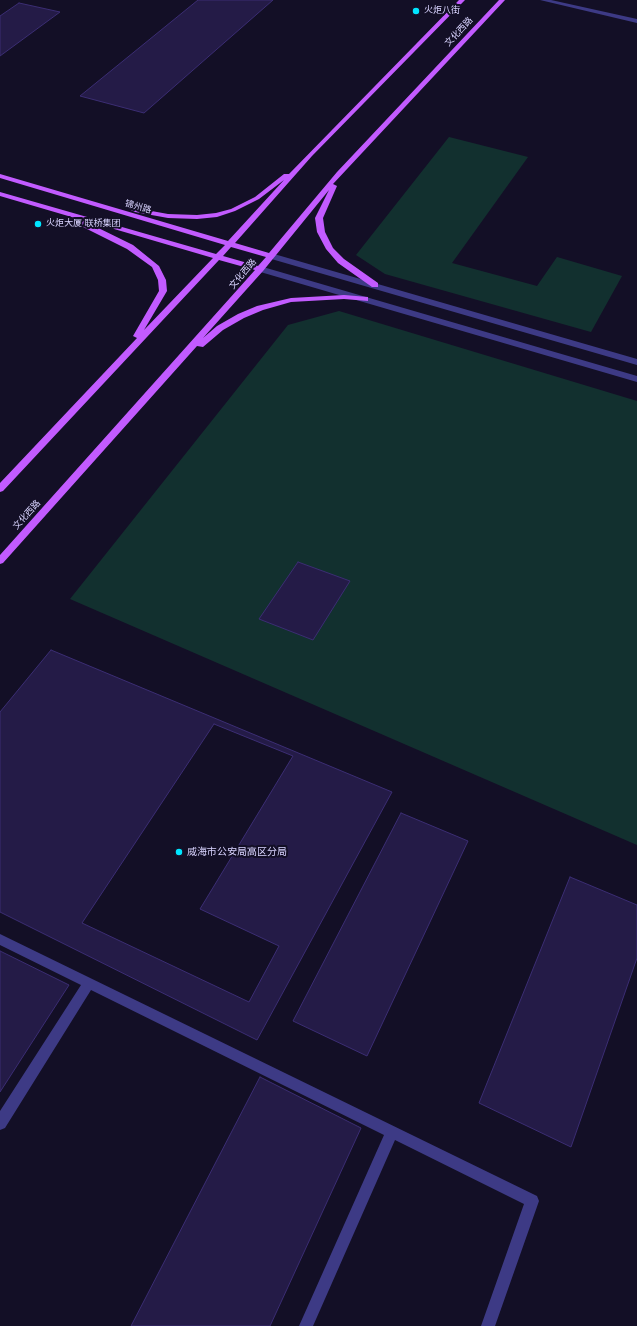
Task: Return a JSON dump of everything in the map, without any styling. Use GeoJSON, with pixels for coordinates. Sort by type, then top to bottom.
{"type":"FeatureCollection","features":[{"type":"Feature","properties":{"kind":"main road","name":"文化西路"},"geometry":{"type":"LineString","coordinates":[[0,489],[218,256],[310,155],[462,0]]}},
{"type":"Feature","properties":{"kind":"main road","name":"文化西路"},"geometry":{"type":"LineString","coordinates":[[0,561],[260,269],[339,173],[502,0]]}},
{"type":"Feature","properties":{"kind":"main road"},"geometry":{"type":"LineString","coordinates":[[78,199],[168,216],[197,218],[217,215],[233,210],[257,198],[310,155]]}},
{"type":"Feature","properties":{"kind":"main road"},"geometry":{"type":"LineString","coordinates":[[339,173],[319,218],[321,232],[330,249],[341,261],[375,285]]}},
{"type":"Feature","properties":{"kind":"main road","name":"锦州路"},"geometry":{"type":"LineString","coordinates":[[0,176],[25,182],[271,256]]}},
{"type":"Feature","properties":{"kind":"main road"},"geometry":{"type":"LineString","coordinates":[[0,194],[260,269]]}},
{"type":"Feature","properties":{"kind":"main road"},"geometry":{"type":"LineString","coordinates":[[55,209],[130,247],[155,266],[162,280],[163,291],[127,353]]}},
{"type":"Feature","properties":{"kind":"main road"},"geometry":{"type":"LineString","coordinates":[[172,368],[220,328],[241,316],[260,308],[291,300],[344,296],[365,299]]}},
{"type":"Feature","properties":{"kind":"lane"},"geometry":{"type":"LineString","coordinates":[[543,0],[637,21]]}},
{"type":"Feature","properties":{"kind":"lane"},"geometry":{"type":"LineString","coordinates":[[271,256],[637,362]]}},
{"type":"Feature","properties":{"kind":"lane"},"geometry":{"type":"LineString","coordinates":[[260,269],[637,379]]}},
{"type":"Feature","properties":{"kind":"lane"},"geometry":{"type":"LineString","coordinates":[[0,939],[532,1201],[488,1326]]}},
{"type":"Feature","properties":{"kind":"lane"},"geometry":{"type":"LineString","coordinates":[[0,1123],[89,983]]}},
{"type":"Feature","properties":{"kind":"lane"},"geometry":{"type":"LineString","coordinates":[[306,1326],[392,1132]]}},
{"type":"Feature","properties":{"kind":"green space"},"geometry":{"type":"Polygon","coordinates":[[[449,137],[528,157],[452,263],[537,286],[557,257],[622,276],[591,332],[385,274],[356,255],[449,137]]]}},
{"type":"Feature","properties":{"kind":"green space"},"geometry":{"type":"Polygon","coordinates":[[[339,311],[637,401],[637,845],[70,599],[288,325],[339,311]]]}},
{"type":"Feature","properties":{"kind":"building"},"geometry":{"type":"Polygon","coordinates":[[[198,0],[273,0],[144,113],[80,96],[198,0]]]}},
{"type":"Feature","properties":{"kind":"building"},"geometry":{"type":"Polygon","coordinates":[[[19,3],[60,12],[0,56],[0,16],[19,3]]]}},
{"type":"Feature","properties":{"kind":"building"},"geometry":{"type":"Polygon","coordinates":[[[298,562],[350,581],[313,640],[259,619],[298,562]]]}},
{"type":"Feature","properties":{"kind":"building","name":"威海市公安局高区分局"},"geometry":{"type":"Polygon","coordinates":[[[51,650],[392,792],[257,1040],[0,912],[0,712],[51,650]]]}},
{"type":"Feature","properties":{"kind":"building"},"geometry":{"type":"Polygon","coordinates":[[[214,724],[293,756],[200,909],[279,946],[249,1002],[82,923],[214,724]]]}},
{"type":"Feature","properties":{"kind":"building"},"geometry":{"type":"Polygon","coordinates":[[[401,813],[468,841],[367,1056],[293,1021],[401,813]]]}},
{"type":"Feature","properties":{"kind":"building"},"geometry":{"type":"Polygon","coordinates":[[[570,877],[637,905],[637,958],[571,1147],[479,1103],[570,877]]]}},
{"type":"Feature","properties":{"kind":"building"},"geometry":{"type":"Polygon","coordinates":[[[0,951],[69,985],[0,1092],[0,951]]]}},
{"type":"Feature","properties":{"kind":"building"},"geometry":{"type":"Polygon","coordinates":[[[260,1077],[361,1128],[270,1326],[131,1326],[260,1077]]]}},
{"type":"Feature","properties":{"kind":"place","name":"火炬八街"},"geometry":{"type":"Point","coordinates":[416,11]}},
{"type":"Feature","properties":{"kind":"place","name":"火炬大厦 联桥集团"},"geometry":{"type":"Point","coordinates":[38,224]}},
{"type":"Feature","properties":{"kind":"place","name":"威海市公安局高区分局"},"geometry":{"type":"Point","coordinates":[179,852]}}]}
